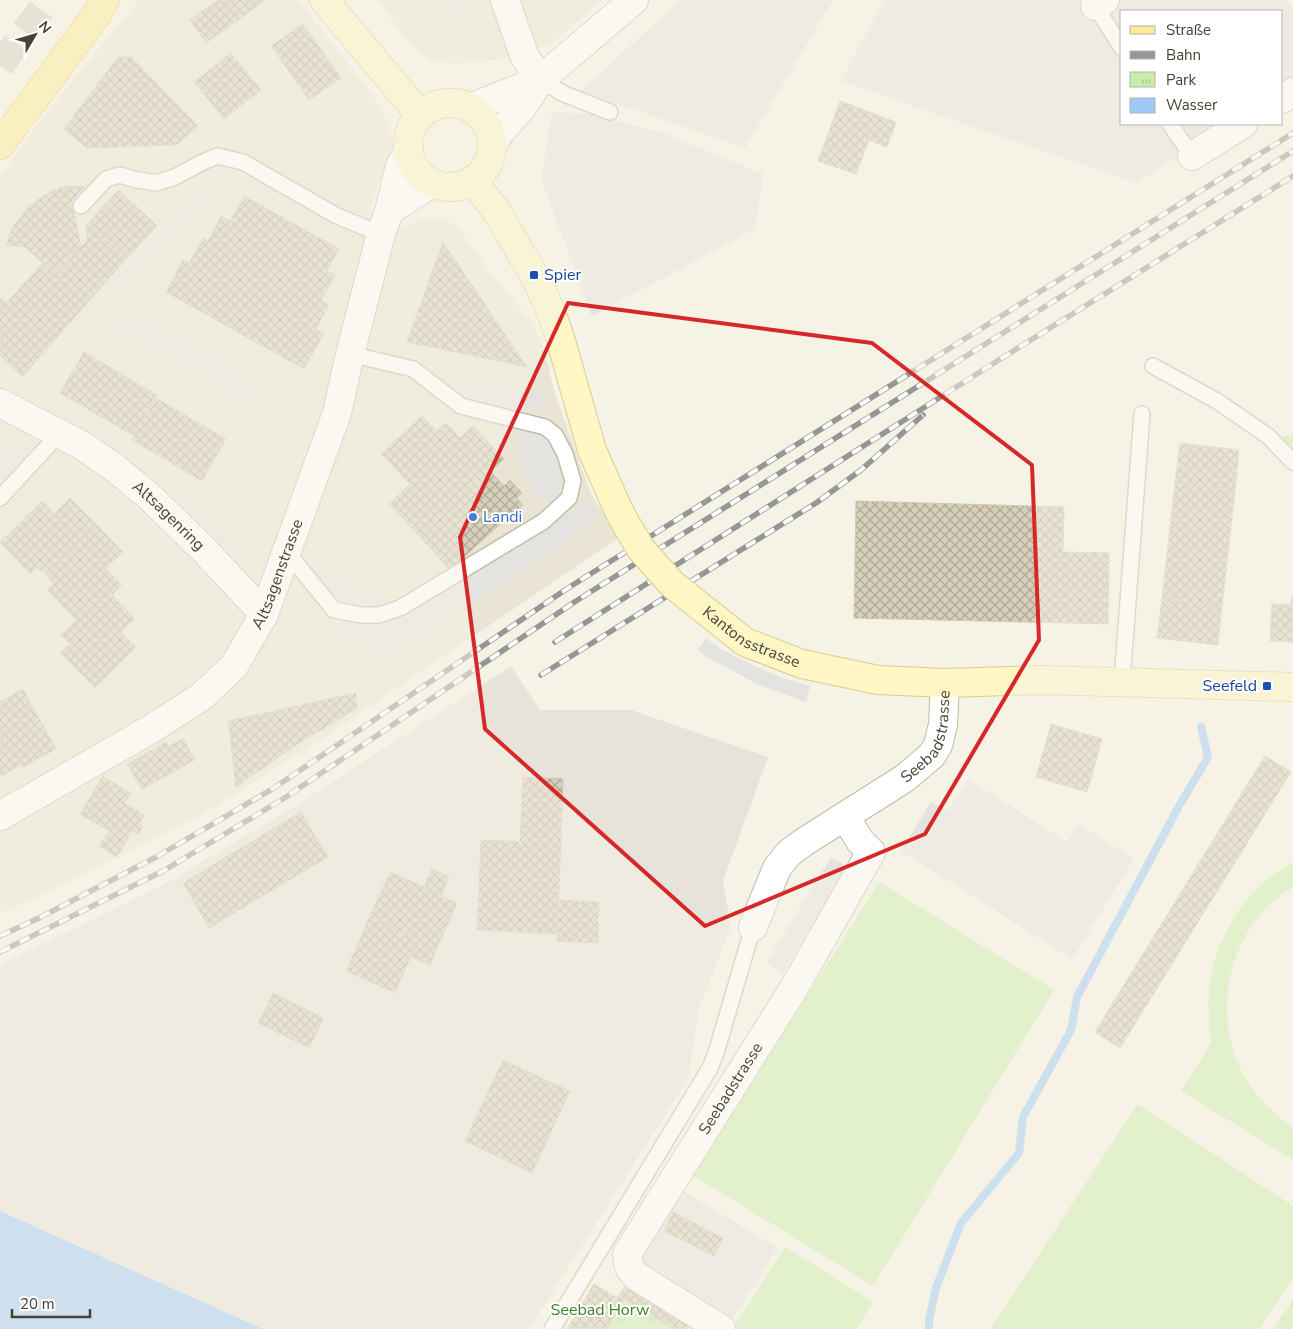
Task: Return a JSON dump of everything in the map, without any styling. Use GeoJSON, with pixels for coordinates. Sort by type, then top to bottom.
{"type":"FeatureCollection","features":[{"type":"Feature","properties":{"kind":"main road"},"geometry":{"type":"LineString","coordinates":[[324,0],[420,116]]}},
{"type":"Feature","properties":{"kind":"main road"},"geometry":{"type":"LineString","coordinates":[[0,145],[104,4]]}},
{"type":"Feature","properties":{"kind":"main road"},"geometry":{"type":"LineString","coordinates":[[446,103],[470,108],[485,121],[490,131],[492,153],[488,164],[482,173],[460,186],[446,187],[432,183],[416,169],[411,160],[409,137],[413,126],[420,116],[432,107],[446,103]]}},
{"type":"Feature","properties":{"kind":"main road","name":"Kantonsstrasse"},"geometry":{"type":"LineString","coordinates":[[473,180],[497,212],[534,275],[547,302],[559,334],[592,450],[626,524],[642,549],[672,584],[745,642],[802,664],[878,680],[945,682],[1122,681],[1293,687]]}},
{"type":"Feature","properties":{"kind":"street"},"geometry":{"type":"LineString","coordinates":[[505,0],[524,55],[540,80]]}},
{"type":"Feature","properties":{"kind":"street"},"geometry":{"type":"LineString","coordinates":[[492,142],[523,106],[540,80],[634,0]]}},
{"type":"Feature","properties":{"kind":"street"},"geometry":{"type":"LineString","coordinates":[[470,108],[540,80]]}},
{"type":"Feature","properties":{"kind":"street"},"geometry":{"type":"LineString","coordinates":[[1192,156],[1241,125]]}},
{"type":"Feature","properties":{"kind":"street","name":"Altsagenstrasse"},"geometry":{"type":"LineString","coordinates":[[0,816],[151,729],[202,697],[234,666],[264,614],[337,413],[350,354],[400,166],[409,150]]}},
{"type":"Feature","properties":{"kind":"street"},"geometry":{"type":"LineString","coordinates":[[385,222],[432,183]]}},
{"type":"Feature","properties":{"kind":"street","name":"Altsagenring"},"geometry":{"type":"LineString","coordinates":[[0,403],[83,446],[116,468],[151,498],[205,551],[264,614]]}},
{"type":"Feature","properties":{"kind":"street","name":"Seebadstrasse"},"geometry":{"type":"LineString","coordinates":[[753,927],[772,878],[782,861],[804,842],[906,778],[932,755],[938,745],[943,725],[945,682]]}},
{"type":"Feature","properties":{"kind":"street","name":"Seebadstrasse"},"geometry":{"type":"LineString","coordinates":[[721,1329],[636,1276],[629,1267],[627,1254],[794,988],[871,852],[860,841],[845,816]]}},
{"type":"Feature","properties":{"kind":"lane"},"geometry":{"type":"LineString","coordinates":[[1097,2],[1120,44]]}},
{"type":"Feature","properties":{"kind":"lane"},"geometry":{"type":"LineString","coordinates":[[540,80],[564,94],[610,112]]}},
{"type":"Feature","properties":{"kind":"lane"},"geometry":{"type":"LineString","coordinates":[[1171,125],[1192,156]]}},
{"type":"Feature","properties":{"kind":"lane"},"geometry":{"type":"LineString","coordinates":[[81,206],[106,179],[120,175],[156,183],[175,177],[217,156],[243,162],[337,216],[385,222]]}},
{"type":"Feature","properties":{"kind":"lane"},"geometry":{"type":"LineString","coordinates":[[287,552],[334,610],[378,616],[400,608],[544,520],[569,498],[572,481],[565,454],[555,435],[545,427],[461,406],[413,369],[350,354]]}},
{"type":"Feature","properties":{"kind":"lane"},"geometry":{"type":"LineString","coordinates":[[1152,366],[1217,401],[1268,436],[1293,462]]}},
{"type":"Feature","properties":{"kind":"lane"},"geometry":{"type":"LineString","coordinates":[[1122,681],[1142,414]]}},
{"type":"Feature","properties":{"kind":"lane"},"geometry":{"type":"LineString","coordinates":[[0,498],[59,434]]}},
{"type":"Feature","properties":{"kind":"lane","name":"Seebadstrasse"},"geometry":{"type":"LineString","coordinates":[[552,1329],[710,1068],[716,1054],[753,927]]}},
{"type":"Feature","properties":{"kind":"highlighted area"},"geometry":{"type":"Polygon","coordinates":[[[568,303],[872,343],[1032,465],[1039,640],[925,834],[705,926],[485,729],[460,537],[568,303]]]}},
{"type":"Feature","properties":{"kind":"shaded area"},"geometry":{"type":"Polygon","coordinates":[[[139,0],[298,0],[302,4],[375,99],[390,126],[394,152],[379,183],[371,208],[405,229],[413,222],[426,219],[439,219],[450,222],[460,230],[492,275],[529,319],[543,346],[555,394],[591,494],[618,538],[319,741],[199,817],[32,900],[0,913],[0,177],[39,122],[139,0]]]}},
{"type":"Feature","properties":{"kind":"shaded area"},"geometry":{"type":"Polygon","coordinates":[[[378,0],[602,0],[552,43],[498,59],[467,63],[446,63],[429,59],[409,44],[378,0]]]}},
{"type":"Feature","properties":{"kind":"shaded area"},"geometry":{"type":"Polygon","coordinates":[[[426,0],[465,0],[460,13],[426,0]]]}},
{"type":"Feature","properties":{"kind":"shaded area"},"geometry":{"type":"Polygon","coordinates":[[[680,0],[833,0],[745,148],[581,91],[680,0]]]}},
{"type":"Feature","properties":{"kind":"shaded area"},"geometry":{"type":"Polygon","coordinates":[[[884,0],[1287,0],[1293,9],[1293,83],[1283,89],[1283,10],[1120,10],[1120,125],[1227,125],[1136,183],[841,81],[884,0]]]}},
{"type":"Feature","properties":{"kind":"shaded area"},"geometry":{"type":"Polygon","coordinates":[[[552,112],[591,114],[663,133],[763,174],[755,229],[592,316],[541,179],[552,112]]]}},
{"type":"Feature","properties":{"kind":"shaded area"},"geometry":{"type":"Polygon","coordinates":[[[216,170],[221,174],[208,189],[206,201],[126,290],[118,293],[118,279],[216,170]]]}},
{"type":"Feature","properties":{"kind":"shaded area"},"geometry":{"type":"Polygon","coordinates":[[[125,312],[266,387],[257,405],[115,330],[125,312]]]}},
{"type":"Feature","properties":{"kind":"shaded area"},"geometry":{"type":"Polygon","coordinates":[[[442,376],[546,392],[542,411],[457,398],[459,387],[441,384],[442,376]]]}},
{"type":"Feature","properties":{"kind":"shaded area"},"geometry":{"type":"Polygon","coordinates":[[[52,407],[111,443],[146,472],[141,478],[48,414],[52,407]]]}},
{"type":"Feature","properties":{"kind":"shaded area"},"geometry":{"type":"Polygon","coordinates":[[[515,429],[540,434],[551,442],[563,475],[558,495],[548,506],[545,495],[534,498],[530,477],[525,473],[515,429]]]}},
{"type":"Feature","properties":{"kind":"shaded area"},"geometry":{"type":"Polygon","coordinates":[[[10,443],[26,458],[0,483],[0,452],[10,443]]]}},
{"type":"Feature","properties":{"kind":"shaded area"},"geometry":{"type":"Polygon","coordinates":[[[180,490],[187,494],[226,535],[243,548],[240,554],[224,546],[186,505],[175,496],[180,490]]]}},
{"type":"Feature","properties":{"kind":"shaded area"},"geometry":{"type":"Polygon","coordinates":[[[590,501],[598,516],[560,546],[408,645],[382,653],[331,636],[340,618],[386,630],[590,501]]]}},
{"type":"Feature","properties":{"kind":"shaded area"},"geometry":{"type":"Polygon","coordinates":[[[333,576],[343,581],[348,588],[384,598],[382,607],[344,597],[329,585],[333,576]]]}},
{"type":"Feature","properties":{"kind":"shaded area"},"geometry":{"type":"Polygon","coordinates":[[[706,638],[721,649],[757,667],[783,678],[810,686],[806,702],[759,685],[712,660],[697,650],[706,638]]]}},
{"type":"Feature","properties":{"kind":"shaded area"},"geometry":{"type":"Polygon","coordinates":[[[511,666],[540,710],[631,710],[768,757],[723,881],[731,927],[699,1008],[688,1079],[529,1329],[263,1329],[0,1211],[0,964],[159,887],[295,806],[511,666]]]}},
{"type":"Feature","properties":{"kind":"shaded area"},"geometry":{"type":"Polygon","coordinates":[[[968,779],[1067,842],[1079,824],[1134,859],[1072,959],[901,851],[931,802],[948,811],[968,779]]]}},
{"type":"Feature","properties":{"kind":"shaded area"},"geometry":{"type":"Polygon","coordinates":[[[831,857],[847,867],[783,973],[766,963],[831,857]]]}},
{"type":"Feature","properties":{"kind":"shaded area"},"geometry":{"type":"Polygon","coordinates":[[[662,1178],[778,1248],[729,1324],[614,1255],[662,1178]]]}},
{"type":"Feature","properties":{"kind":"green space"},"geometry":{"type":"Polygon","coordinates":[[[1293,436],[1293,451],[1276,437],[1293,436]]]}},
{"type":"Feature","properties":{"kind":"green space"},"geometry":{"type":"Polygon","coordinates":[[[1293,863],[1293,887],[1272,902],[1255,921],[1242,943],[1233,967],[1228,993],[1227,1018],[1231,1044],[1240,1068],[1250,1086],[1277,1115],[1293,1128],[1293,1160],[1181,1091],[1211,1042],[1209,992],[1217,954],[1225,935],[1234,917],[1246,900],[1276,873],[1293,863]]]}},
{"type":"Feature","properties":{"kind":"green space"},"geometry":{"type":"Polygon","coordinates":[[[879,882],[1054,990],[873,1286],[694,1176],[879,882]]]}},
{"type":"Feature","properties":{"kind":"green space"},"geometry":{"type":"Polygon","coordinates":[[[1138,1104],[1293,1206],[1293,1277],[1259,1329],[990,1329],[1138,1104]]]}},
{"type":"Feature","properties":{"kind":"green space"},"geometry":{"type":"Polygon","coordinates":[[[785,1247],[873,1302],[856,1329],[736,1329],[734,1327],[785,1247]]]}},
{"type":"Feature","properties":{"kind":"green space","name":"Seebad Horw"},"geometry":{"type":"Polygon","coordinates":[[[594,1284],[618,1298],[625,1286],[689,1324],[702,1329],[567,1329],[594,1284]]]}},
{"type":"Feature","properties":{"kind":"green space"},"geometry":{"type":"Polygon","coordinates":[[[1293,1300],[1293,1329],[1274,1329],[1293,1300]]]}},
{"type":"Feature","properties":{"kind":"water"},"geometry":{"type":"Polygon","coordinates":[[[0,1211],[263,1329],[0,1329],[0,1211]]]}},
{"type":"Feature","properties":{"kind":"building"},"geometry":{"type":"Polygon","coordinates":[[[217,0],[266,0],[206,43],[190,20],[217,0]]]}},
{"type":"Feature","properties":{"kind":"building"},"geometry":{"type":"Polygon","coordinates":[[[303,24],[341,78],[309,100],[271,46],[303,24]]]}},
{"type":"Feature","properties":{"kind":"building"},"geometry":{"type":"Polygon","coordinates":[[[231,53],[261,90],[224,119],[194,82],[231,53]]]}},
{"type":"Feature","properties":{"kind":"building"},"geometry":{"type":"Polygon","coordinates":[[[118,57],[131,57],[198,126],[177,145],[87,148],[64,129],[118,57]]]}},
{"type":"Feature","properties":{"kind":"building"},"geometry":{"type":"Polygon","coordinates":[[[840,101],[896,122],[887,147],[869,140],[856,174],[818,161],[840,101]]]}},
{"type":"Feature","properties":{"kind":"building"},"geometry":{"type":"Polygon","coordinates":[[[67,186],[85,187],[72,201],[81,247],[56,275],[25,247],[6,245],[12,228],[29,206],[52,190],[67,186]]]}},
{"type":"Feature","properties":{"kind":"building"},"geometry":{"type":"Polygon","coordinates":[[[119,190],[157,226],[128,257],[89,222],[119,190]]]}},
{"type":"Feature","properties":{"kind":"building"},"geometry":{"type":"Polygon","coordinates":[[[244,196],[339,249],[327,271],[335,275],[321,301],[329,305],[316,329],[324,333],[304,369],[166,292],[183,260],[189,263],[203,238],[208,241],[221,216],[230,221],[244,196]]]}},
{"type":"Feature","properties":{"kind":"building"},"geometry":{"type":"Polygon","coordinates":[[[89,222],[128,257],[51,344],[6,304],[42,263],[56,275],[87,240],[86,225],[89,222]]]}},
{"type":"Feature","properties":{"kind":"building"},"geometry":{"type":"Polygon","coordinates":[[[443,242],[527,367],[407,342],[443,242]]]}},
{"type":"Feature","properties":{"kind":"building"},"geometry":{"type":"Polygon","coordinates":[[[0,298],[51,344],[23,377],[0,356],[0,298]]]}},
{"type":"Feature","properties":{"kind":"building"},"geometry":{"type":"Polygon","coordinates":[[[84,352],[157,395],[134,436],[60,393],[84,352]]]}},
{"type":"Feature","properties":{"kind":"building"},"geometry":{"type":"Polygon","coordinates":[[[156,398],[226,439],[202,481],[132,440],[156,398]]]}},
{"type":"Feature","properties":{"kind":"building"},"geometry":{"type":"Polygon","coordinates":[[[422,416],[437,431],[446,423],[460,438],[473,426],[504,459],[419,536],[389,504],[410,484],[381,454],[422,416]]]}},
{"type":"Feature","properties":{"kind":"building"},"geometry":{"type":"Polygon","coordinates":[[[1180,443],[1239,450],[1235,491],[1175,483],[1180,443]]]}},
{"type":"Feature","properties":{"kind":"building"},"geometry":{"type":"Polygon","coordinates":[[[490,471],[504,486],[510,480],[522,493],[517,498],[523,505],[450,570],[419,536],[490,471]]]}},
{"type":"Feature","properties":{"kind":"building"},"geometry":{"type":"Polygon","coordinates":[[[1175,483],[1235,491],[1222,606],[1162,599],[1175,483]]]}},
{"type":"Feature","properties":{"kind":"building"},"geometry":{"type":"Polygon","coordinates":[[[70,498],[97,525],[46,575],[37,567],[30,574],[0,542],[42,501],[54,514],[70,498]]]}},
{"type":"Feature","properties":{"kind":"building"},"geometry":{"type":"Polygon","coordinates":[[[856,501],[1064,507],[1063,552],[1109,553],[1108,624],[854,618],[856,501]]]}},
{"type":"Feature","properties":{"kind":"building"},"geometry":{"type":"Polygon","coordinates":[[[97,525],[123,552],[106,568],[122,585],[94,613],[89,607],[76,620],[47,590],[54,584],[46,575],[97,525]]]}},
{"type":"Feature","properties":{"kind":"building"},"geometry":{"type":"Polygon","coordinates":[[[112,595],[135,619],[121,632],[136,647],[95,688],[60,653],[70,644],[61,635],[89,607],[94,613],[112,595]]]}},
{"type":"Feature","properties":{"kind":"building"},"geometry":{"type":"Polygon","coordinates":[[[1292,596],[1293,642],[1270,641],[1272,604],[1291,605],[1292,596]]]}},
{"type":"Feature","properties":{"kind":"building"},"geometry":{"type":"Polygon","coordinates":[[[1162,599],[1222,606],[1218,645],[1157,638],[1162,599]]]}},
{"type":"Feature","properties":{"kind":"building"},"geometry":{"type":"Polygon","coordinates":[[[23,689],[56,749],[0,777],[0,702],[23,689]]]}},
{"type":"Feature","properties":{"kind":"building"},"geometry":{"type":"Polygon","coordinates":[[[356,693],[357,708],[298,744],[236,787],[228,721],[356,693]]]}},
{"type":"Feature","properties":{"kind":"building"},"geometry":{"type":"Polygon","coordinates":[[[1051,724],[1102,739],[1087,792],[1036,777],[1051,724]]]}},
{"type":"Feature","properties":{"kind":"building"},"geometry":{"type":"Polygon","coordinates":[[[183,738],[195,760],[142,789],[127,764],[166,742],[169,746],[183,738]]]}},
{"type":"Feature","properties":{"kind":"building"},"geometry":{"type":"Polygon","coordinates":[[[1265,756],[1291,772],[1120,1048],[1095,1032],[1265,756]]]}},
{"type":"Feature","properties":{"kind":"building"},"geometry":{"type":"Polygon","coordinates":[[[103,776],[131,794],[125,803],[144,815],[139,824],[143,827],[138,834],[132,831],[117,857],[99,846],[109,831],[80,814],[103,776]]]}},
{"type":"Feature","properties":{"kind":"building"},"geometry":{"type":"Polygon","coordinates":[[[523,777],[563,779],[561,843],[520,841],[523,777]]]}},
{"type":"Feature","properties":{"kind":"building"},"geometry":{"type":"Polygon","coordinates":[[[301,812],[328,857],[209,928],[183,883],[301,812]]]}},
{"type":"Feature","properties":{"kind":"building"},"geometry":{"type":"Polygon","coordinates":[[[481,840],[561,843],[557,934],[477,930],[481,840]]]}},
{"type":"Feature","properties":{"kind":"building"},"geometry":{"type":"Polygon","coordinates":[[[432,869],[449,877],[441,896],[457,903],[430,965],[410,957],[418,940],[369,918],[390,872],[424,887],[432,869]]]}},
{"type":"Feature","properties":{"kind":"building"},"geometry":{"type":"Polygon","coordinates":[[[558,900],[599,902],[598,943],[557,941],[558,900]]]}},
{"type":"Feature","properties":{"kind":"building"},"geometry":{"type":"Polygon","coordinates":[[[369,918],[418,940],[395,993],[346,971],[369,918]]]}},
{"type":"Feature","properties":{"kind":"building"},"geometry":{"type":"Polygon","coordinates":[[[273,993],[324,1018],[309,1048],[258,1023],[273,993]]]}},
{"type":"Feature","properties":{"kind":"building"},"geometry":{"type":"Polygon","coordinates":[[[503,1060],[570,1091],[532,1173],[465,1141],[503,1060]]]}},
{"type":"Feature","properties":{"kind":"building"},"geometry":{"type":"Polygon","coordinates":[[[673,1212],[723,1238],[714,1256],[664,1231],[673,1212]]]}},
{"type":"Feature","properties":{"kind":"building","name":"Seebad Horw"},"geometry":{"type":"Polygon","coordinates":[[[594,1284],[618,1298],[625,1286],[689,1324],[686,1329],[675,1329],[624,1299],[606,1329],[567,1329],[594,1284]]]}},
{"type":"Feature","properties":{"kind":"waterway"},"geometry":{"type":"LineString","coordinates":[[929,1329],[929,1320],[936,1288],[961,1223],[1019,1153],[1023,1117],[1071,1030],[1077,997],[1178,808],[1208,757],[1201,727]]}},
{"type":"Feature","properties":{"kind":"tunnel"},"geometry":{"type":"LineString","coordinates":[[0,66],[48,0]]}},
{"type":"Feature","properties":{"kind":"railway"},"geometry":{"type":"LineString","coordinates":[[0,936],[39,918],[158,856],[274,788],[568,588],[1293,133]]}},
{"type":"Feature","properties":{"kind":"railway"},"geometry":{"type":"LineString","coordinates":[[0,952],[163,871],[283,799],[576,601],[1293,151]]}},
{"type":"Feature","properties":{"kind":"railway"},"geometry":{"type":"LineString","coordinates":[[555,642],[1293,176]]}},
{"type":"Feature","properties":{"kind":"railway"},"geometry":{"type":"LineString","coordinates":[[541,675],[816,503],[861,470],[923,415]]}},
{"type":"Feature","properties":{"kind":"place","name":"Spier"},"geometry":{"type":"Point","coordinates":[534,275]}},
{"type":"Feature","properties":{"kind":"place","name":"Landi"},"geometry":{"type":"Point","coordinates":[473,517]}},
{"type":"Feature","properties":{"kind":"place","name":"Seefeld"},"geometry":{"type":"Point","coordinates":[1267,686]}}]}
